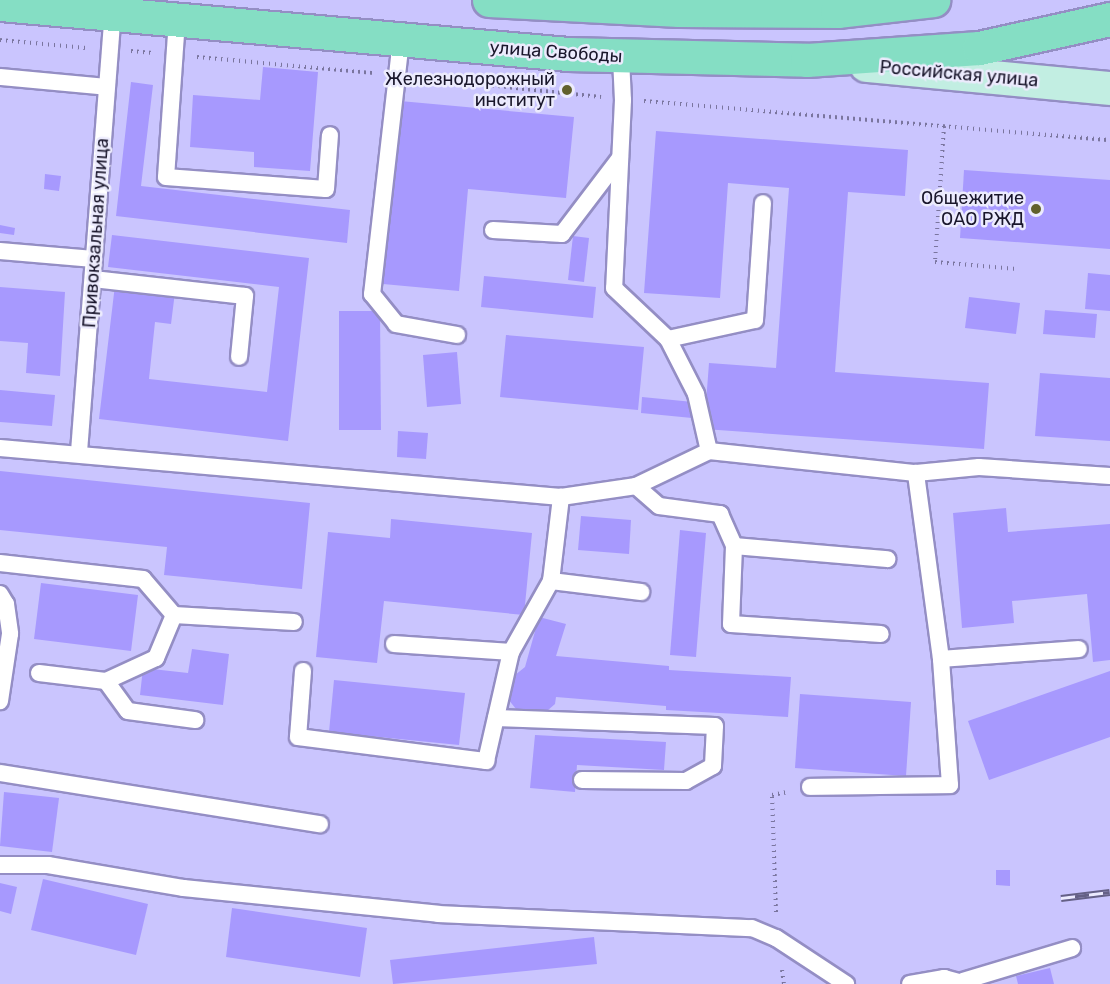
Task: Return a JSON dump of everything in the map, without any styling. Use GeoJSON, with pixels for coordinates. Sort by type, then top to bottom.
{"type":"FeatureCollection","features":[{"type":"Feature","properties":{"kind":"main road"},"geometry":{"type":"LineString","coordinates":[[489,0],[837,11],[933,0]]}},
{"type":"Feature","properties":{"kind":"main road","name":"улица Свободы"},"geometry":{"type":"LineString","coordinates":[[0,4],[113,7],[177,20],[621,58],[807,60],[979,48],[1110,19]]}},
{"type":"Feature","properties":{"kind":"main road","name":"Российская улица"},"geometry":{"type":"LineString","coordinates":[[807,60],[1110,88]]}},
{"type":"Feature","properties":{"kind":"lane","name":"Привокзальная улица"},"geometry":{"type":"LineString","coordinates":[[79,452],[113,7]]}},
{"type":"Feature","properties":{"kind":"lane"},"geometry":{"type":"LineString","coordinates":[[177,20],[166,177],[326,189],[330,135]]}},
{"type":"Feature","properties":{"kind":"lane"},"geometry":{"type":"LineString","coordinates":[[401,40],[372,294],[396,324],[457,335]]}},
{"type":"Feature","properties":{"kind":"lane"},"geometry":{"type":"LineString","coordinates":[[621,58],[623,100],[614,288],[668,339],[696,394],[709,451]]}},
{"type":"Feature","properties":{"kind":"lane"},"geometry":{"type":"LineString","coordinates":[[0,77],[107,87]]}},
{"type":"Feature","properties":{"kind":"lane"},"geometry":{"type":"LineString","coordinates":[[493,230],[562,234],[620,158]]}},
{"type":"Feature","properties":{"kind":"lane"},"geometry":{"type":"LineString","coordinates":[[668,339],[755,321],[763,203]]}},
{"type":"Feature","properties":{"kind":"lane"},"geometry":{"type":"LineString","coordinates":[[0,251],[94,259]]}},
{"type":"Feature","properties":{"kind":"lane"},"geometry":{"type":"LineString","coordinates":[[93,279],[245,296],[239,357]]}},
{"type":"Feature","properties":{"kind":"lane"},"geometry":{"type":"LineString","coordinates":[[0,448],[79,452],[561,497],[636,486],[709,451],[916,473],[980,467],[1110,476]]}},
{"type":"Feature","properties":{"kind":"lane"},"geometry":{"type":"LineString","coordinates":[[810,788],[950,785],[941,659],[916,473]]}},
{"type":"Feature","properties":{"kind":"lane"},"geometry":{"type":"LineString","coordinates":[[636,486],[659,506],[720,514],[734,546],[731,624],[881,634]]}},
{"type":"Feature","properties":{"kind":"lane"},"geometry":{"type":"LineString","coordinates":[[303,671],[298,737],[486,761],[510,652],[551,581],[561,497]]}},
{"type":"Feature","properties":{"kind":"lane"},"geometry":{"type":"LineString","coordinates":[[734,546],[887,559]]}},
{"type":"Feature","properties":{"kind":"lane"},"geometry":{"type":"LineString","coordinates":[[0,563],[143,579],[174,615],[294,622]]}},
{"type":"Feature","properties":{"kind":"lane"},"geometry":{"type":"LineString","coordinates":[[551,581],[641,592]]}},
{"type":"Feature","properties":{"kind":"lane"},"geometry":{"type":"LineString","coordinates":[[0,594],[6,604],[10,634],[0,701]]}},
{"type":"Feature","properties":{"kind":"lane"},"geometry":{"type":"LineString","coordinates":[[39,673],[106,681],[156,658],[174,615]]}},
{"type":"Feature","properties":{"kind":"lane"},"geometry":{"type":"LineString","coordinates":[[394,644],[510,652]]}},
{"type":"Feature","properties":{"kind":"lane"},"geometry":{"type":"LineString","coordinates":[[941,659],[1079,649]]}},
{"type":"Feature","properties":{"kind":"lane"},"geometry":{"type":"LineString","coordinates":[[106,681],[128,711],[195,720]]}},
{"type":"Feature","properties":{"kind":"lane"},"geometry":{"type":"LineString","coordinates":[[496,718],[716,726],[713,766],[686,782],[582,780]]}},
{"type":"Feature","properties":{"kind":"lane"},"geometry":{"type":"LineString","coordinates":[[0,773],[320,824]]}},
{"type":"Feature","properties":{"kind":"lane"},"geometry":{"type":"LineString","coordinates":[[0,865],[48,866],[184,888],[438,914],[752,928],[776,938],[846,984]]}},
{"type":"Feature","properties":{"kind":"lane"},"geometry":{"type":"LineString","coordinates":[[910,984],[944,978],[964,983],[1072,948]]}},
{"type":"Feature","properties":{"kind":"path"},"geometry":{"type":"LineString","coordinates":[[0,40],[398,76],[623,100],[1110,140]]}},
{"type":"Feature","properties":{"kind":"path"},"geometry":{"type":"LineString","coordinates":[[945,126],[935,262],[1017,269]]}},
{"type":"Feature","properties":{"kind":"path"},"geometry":{"type":"LineString","coordinates":[[776,938],[772,795],[810,788]]}},
{"type":"Feature","properties":{"kind":"building"},"geometry":{"type":"Polygon","coordinates":[[[263,67],[318,72],[310,171],[254,167],[254,152],[190,147],[193,95],[260,100],[263,67]]]}},
{"type":"Feature","properties":{"kind":"building"},"geometry":{"type":"Polygon","coordinates":[[[131,82],[153,85],[141,186],[350,210],[347,243],[116,216],[131,82]]]}},
{"type":"Feature","properties":{"kind":"building"},"geometry":{"type":"Polygon","coordinates":[[[400,101],[574,117],[566,198],[468,189],[459,291],[383,284],[400,101]]]}},
{"type":"Feature","properties":{"kind":"building"},"geometry":{"type":"Polygon","coordinates":[[[656,131],[908,150],[905,196],[848,192],[835,372],[989,383],[984,449],[704,429],[709,363],[776,368],[789,188],[728,183],[720,298],[644,293],[656,131]]]}},
{"type":"Feature","properties":{"kind":"building","name":"Общежитие ОАО РЖД"},"geometry":{"type":"Polygon","coordinates":[[[964,170],[1110,180],[1110,249],[960,238],[964,170]]]}},
{"type":"Feature","properties":{"kind":"building"},"geometry":{"type":"Polygon","coordinates":[[[45,174],[61,176],[59,191],[44,189],[45,174]]]}},
{"type":"Feature","properties":{"kind":"building"},"geometry":{"type":"Polygon","coordinates":[[[0,225],[15,228],[14,235],[0,233],[0,225]]]}},
{"type":"Feature","properties":{"kind":"building"},"geometry":{"type":"Polygon","coordinates":[[[112,235],[309,258],[288,441],[99,419],[115,285],[175,292],[171,324],[155,322],[149,379],[267,392],[279,287],[108,267],[112,235]]]}},
{"type":"Feature","properties":{"kind":"building"},"geometry":{"type":"Polygon","coordinates":[[[573,236],[589,238],[584,282],[568,280],[573,236]]]}},
{"type":"Feature","properties":{"kind":"building"},"geometry":{"type":"Polygon","coordinates":[[[1088,273],[1110,275],[1110,311],[1085,309],[1088,273]]]}},
{"type":"Feature","properties":{"kind":"building"},"geometry":{"type":"Polygon","coordinates":[[[484,276],[596,287],[593,318],[481,307],[484,276]]]}},
{"type":"Feature","properties":{"kind":"building"},"geometry":{"type":"Polygon","coordinates":[[[0,287],[65,292],[60,376],[26,373],[28,343],[0,341],[0,287]]]}},
{"type":"Feature","properties":{"kind":"building"},"geometry":{"type":"Polygon","coordinates":[[[969,297],[1020,303],[1016,334],[965,328],[969,297]]]}},
{"type":"Feature","properties":{"kind":"building"},"geometry":{"type":"Polygon","coordinates":[[[1045,310],[1097,314],[1095,338],[1043,334],[1045,310]]]}},
{"type":"Feature","properties":{"kind":"building"},"geometry":{"type":"Polygon","coordinates":[[[339,311],[380,311],[381,430],[339,430],[339,311]]]}},
{"type":"Feature","properties":{"kind":"building"},"geometry":{"type":"Polygon","coordinates":[[[506,335],[644,347],[638,410],[500,397],[506,335]]]}},
{"type":"Feature","properties":{"kind":"building"},"geometry":{"type":"Polygon","coordinates":[[[457,352],[461,404],[427,407],[423,355],[457,352]]]}},
{"type":"Feature","properties":{"kind":"building"},"geometry":{"type":"Polygon","coordinates":[[[1040,373],[1110,378],[1110,441],[1035,436],[1040,373]]]}},
{"type":"Feature","properties":{"kind":"building"},"geometry":{"type":"Polygon","coordinates":[[[0,390],[55,395],[52,426],[0,422],[0,390]]]}},
{"type":"Feature","properties":{"kind":"building"},"geometry":{"type":"Polygon","coordinates":[[[642,397],[693,402],[692,418],[641,413],[642,397]]]}},
{"type":"Feature","properties":{"kind":"building"},"geometry":{"type":"Polygon","coordinates":[[[398,431],[428,433],[426,459],[397,457],[398,431]]]}},
{"type":"Feature","properties":{"kind":"building"},"geometry":{"type":"Polygon","coordinates":[[[0,471],[310,503],[302,589],[164,575],[167,547],[0,530],[0,471]]]}},
{"type":"Feature","properties":{"kind":"building"},"geometry":{"type":"Polygon","coordinates":[[[1006,508],[1008,532],[1110,524],[1110,660],[1093,662],[1087,594],[1012,601],[1014,623],[962,628],[953,513],[1006,508]]]}},
{"type":"Feature","properties":{"kind":"building"},"geometry":{"type":"Polygon","coordinates":[[[581,516],[631,520],[629,554],[578,550],[581,516]]]}},
{"type":"Feature","properties":{"kind":"building"},"geometry":{"type":"Polygon","coordinates":[[[391,519],[532,533],[524,615],[384,601],[377,663],[316,657],[328,532],[390,538],[391,519]]]}},
{"type":"Feature","properties":{"kind":"building"},"geometry":{"type":"Polygon","coordinates":[[[680,530],[706,533],[696,657],[670,655],[680,530]]]}},
{"type":"Feature","properties":{"kind":"building"},"geometry":{"type":"Polygon","coordinates":[[[41,583],[138,595],[131,651],[34,639],[41,583]]]}},
{"type":"Feature","properties":{"kind":"building"},"geometry":{"type":"Polygon","coordinates":[[[539,617],[566,624],[556,656],[669,666],[669,670],[791,677],[788,717],[666,710],[666,706],[556,697],[555,704],[540,717],[520,714],[508,699],[510,679],[525,667],[539,617]]]}},
{"type":"Feature","properties":{"kind":"building"},"geometry":{"type":"Polygon","coordinates":[[[192,649],[229,654],[223,705],[140,695],[143,668],[188,673],[192,649]]]}},
{"type":"Feature","properties":{"kind":"building"},"geometry":{"type":"Polygon","coordinates":[[[1110,671],[1110,737],[989,780],[968,721],[1110,671]]]}},
{"type":"Feature","properties":{"kind":"building"},"geometry":{"type":"Polygon","coordinates":[[[334,680],[465,693],[459,745],[329,732],[334,680]]]}},
{"type":"Feature","properties":{"kind":"building"},"geometry":{"type":"Polygon","coordinates":[[[800,694],[911,702],[906,776],[795,768],[800,694]]]}},
{"type":"Feature","properties":{"kind":"building"},"geometry":{"type":"Polygon","coordinates":[[[535,735],[666,742],[664,770],[577,765],[575,792],[530,788],[535,735]]]}},
{"type":"Feature","properties":{"kind":"building"},"geometry":{"type":"Polygon","coordinates":[[[4,792],[59,798],[52,852],[0,846],[4,792]]]}},
{"type":"Feature","properties":{"kind":"building"},"geometry":{"type":"Polygon","coordinates":[[[996,870],[1010,870],[1010,886],[996,885],[996,870]]]}},
{"type":"Feature","properties":{"kind":"building"},"geometry":{"type":"Polygon","coordinates":[[[43,879],[148,904],[136,955],[31,930],[43,879]]]}},
{"type":"Feature","properties":{"kind":"building"},"geometry":{"type":"Polygon","coordinates":[[[0,883],[17,887],[11,914],[0,911],[0,883]]]}},
{"type":"Feature","properties":{"kind":"building"},"geometry":{"type":"Polygon","coordinates":[[[232,908],[367,928],[360,977],[226,957],[232,908]]]}},
{"type":"Feature","properties":{"kind":"building"},"geometry":{"type":"Polygon","coordinates":[[[594,937],[597,964],[393,984],[390,960],[594,937]]]}},
{"type":"Feature","properties":{"kind":"building"},"geometry":{"type":"Polygon","coordinates":[[[1050,968],[1054,984],[1018,984],[1016,976],[1050,968]]]}},
{"type":"Feature","properties":{"kind":"railway"},"geometry":{"type":"LineString","coordinates":[[1061,898],[1110,892]]}},
{"type":"Feature","properties":{"kind":"place","name":"Железнодорожный институт"},"geometry":{"type":"Point","coordinates":[567,90]}},
{"type":"Feature","properties":{"kind":"place","name":"Общежитие ОАО РЖД"},"geometry":{"type":"Point","coordinates":[1036,209]}}]}
